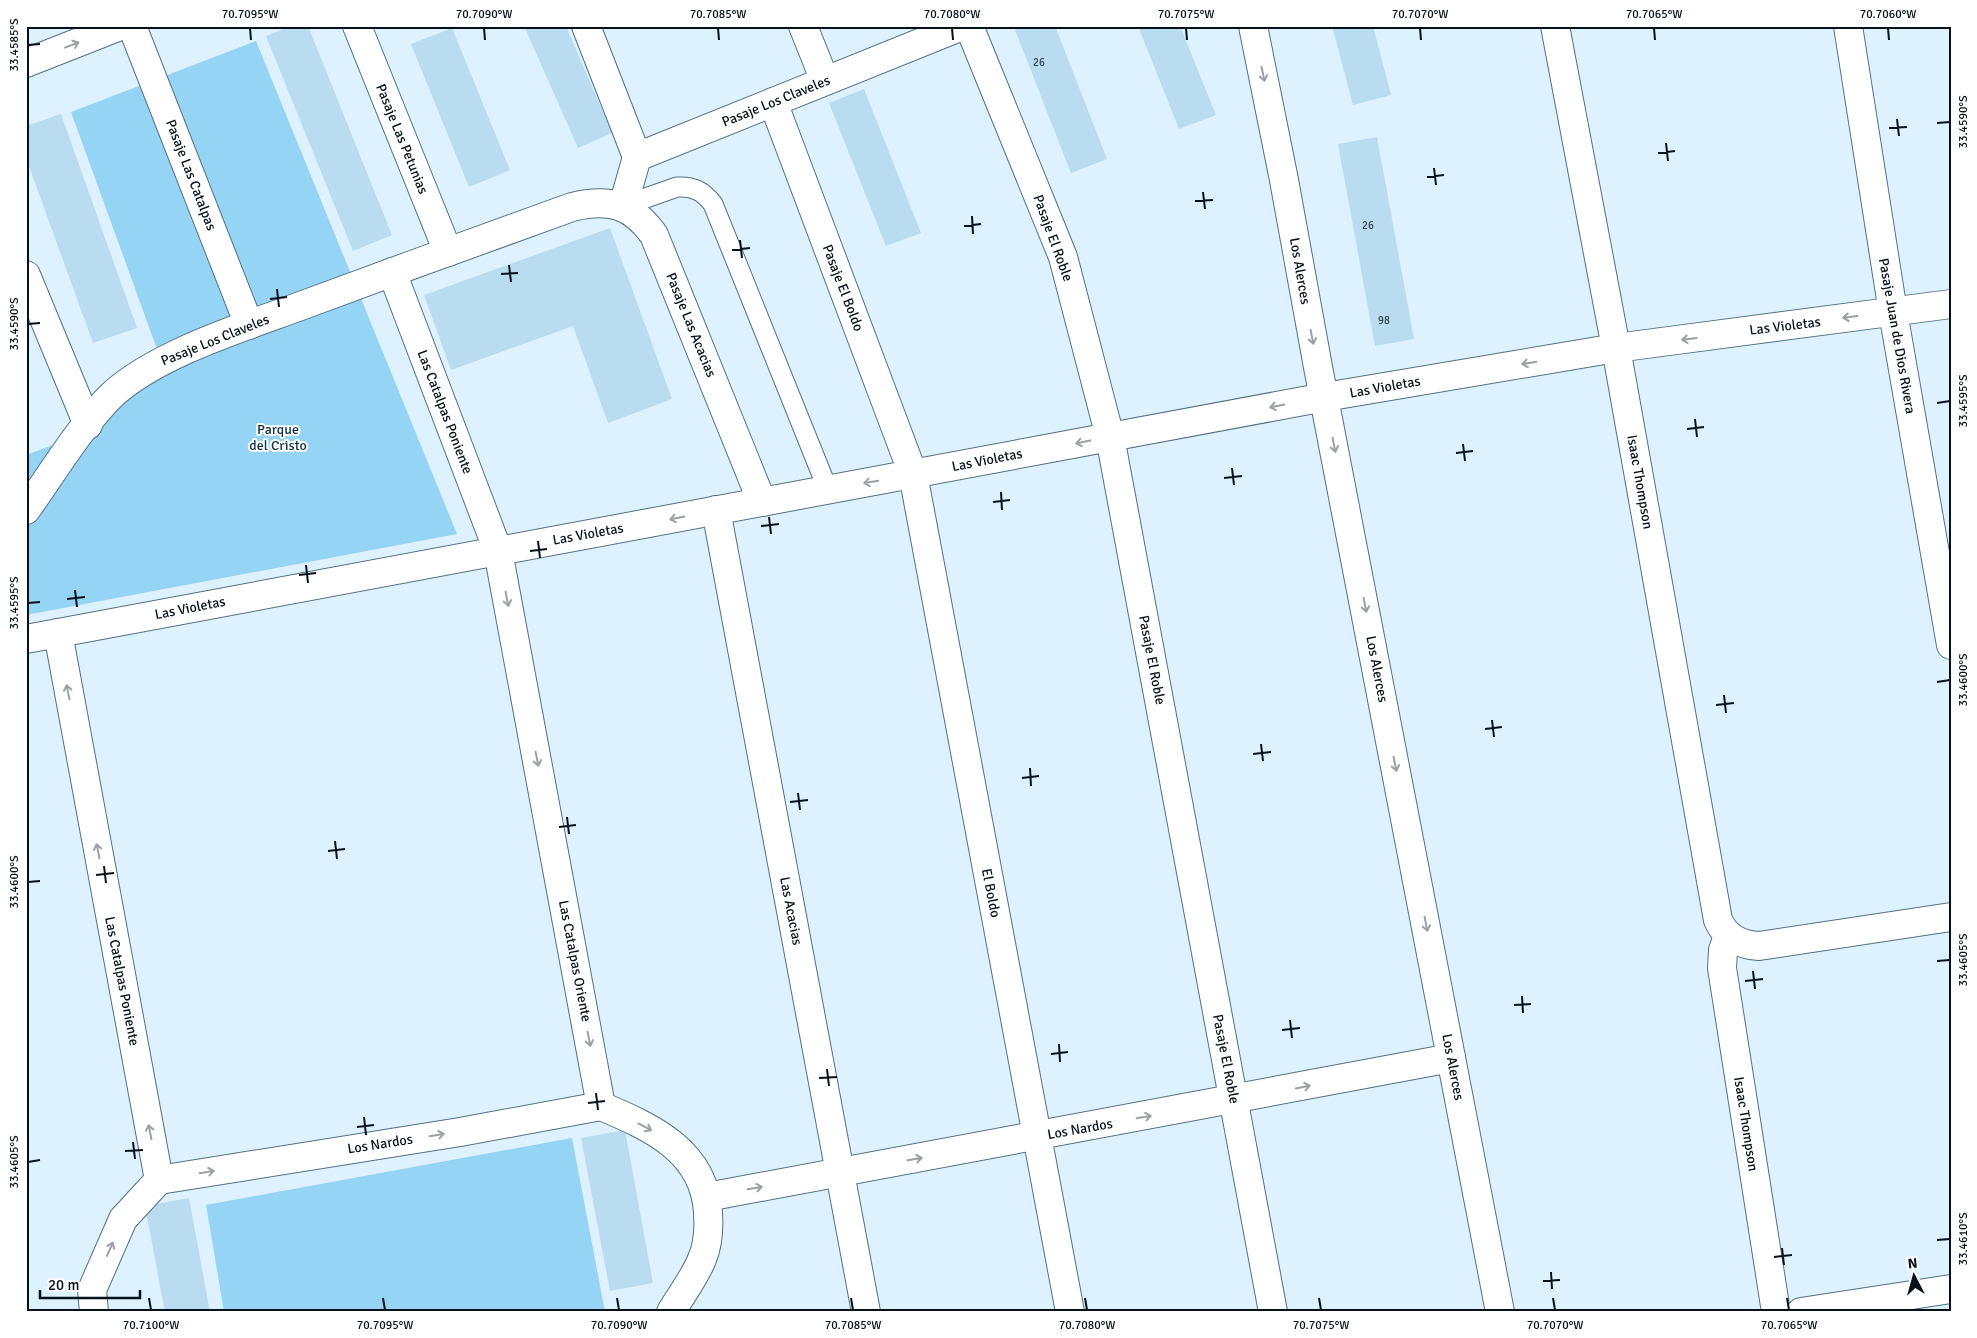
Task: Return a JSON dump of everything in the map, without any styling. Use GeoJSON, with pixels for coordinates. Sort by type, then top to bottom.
{"type":"FeatureCollection","features":[{"type":"Feature","properties":{"kind":"street"},"geometry":{"type":"LineString","coordinates":[[26,63],[120,26]]}},
{"type":"Feature","properties":{"kind":"street","name":"Pasaje Las Catalpas"},"geometry":{"type":"LineString","coordinates":[[132,26],[249,325]]}},
{"type":"Feature","properties":{"kind":"street","name":"Pasaje Las Petunias"},"geometry":{"type":"LineString","coordinates":[[357,26],[448,252]]}},
{"type":"Feature","properties":{"kind":"street"},"geometry":{"type":"LineString","coordinates":[[586,26],[637,157],[623,206]]}},
{"type":"Feature","properties":{"kind":"street"},"geometry":{"type":"LineString","coordinates":[[803,26],[825,81]]}},
{"type":"Feature","properties":{"kind":"street","name":"Pasaje Los Claveles"},"geometry":{"type":"LineString","coordinates":[[637,157],[962,26]]}},
{"type":"Feature","properties":{"kind":"street","name":"Pasaje El Roble"},"geometry":{"type":"LineString","coordinates":[[969,26],[1063,257],[1110,437],[1273,1312]]}},
{"type":"Feature","properties":{"kind":"street","name":"Los Alerces"},"geometry":{"type":"LineString","coordinates":[[1253,26],[1500,1312]]}},
{"type":"Feature","properties":{"kind":"street","name":"Isaac Thompson"},"geometry":{"type":"LineString","coordinates":[[1556,26],[1616,348],[1715,910],[1722,929],[1728,936],[1723,950],[1722,968],[1776,1312]]}},
{"type":"Feature","properties":{"kind":"street","name":"Pasaje Juan de Dios Rivera"},"geometry":{"type":"LineString","coordinates":[[1848,26],[1893,312],[1951,645]]}},
{"type":"Feature","properties":{"kind":"street","name":"Pasaje El Boldo"},"geometry":{"type":"LineString","coordinates":[[773,102],[913,474]]}},
{"type":"Feature","properties":{"kind":"street","name":"Pasaje Las Acacias"},"geometry":{"type":"LineString","coordinates":[[572,207],[591,202],[623,206],[645,221],[654,235],[762,502]]}},
{"type":"Feature","properties":{"kind":"street","name":"Pasaje Los Claveles"},"geometry":{"type":"LineString","coordinates":[[26,510],[88,424],[111,396],[133,378],[158,363],[249,325],[572,207]]}},
{"type":"Feature","properties":{"kind":"street","name":"Las Catalpas Poniente"},"geometry":{"type":"LineString","coordinates":[[392,272],[498,551]]}},
{"type":"Feature","properties":{"kind":"street"},"geometry":{"type":"LineString","coordinates":[[26,275],[88,424]]}},
{"type":"Feature","properties":{"kind":"street","name":"Las Violetas"},"geometry":{"type":"LineString","coordinates":[[26,639],[1325,397],[1616,348],[1951,304]]}},
{"type":"Feature","properties":{"kind":"street","name":"El Boldo"},"geometry":{"type":"LineString","coordinates":[[913,474],[1070,1312]]}},
{"type":"Feature","properties":{"kind":"street","name":"Las Acacias"},"geometry":{"type":"LineString","coordinates":[[716,510],[866,1312]]}},
{"type":"Feature","properties":{"kind":"street","name":"Las Catalpas Oriente"},"geometry":{"type":"LineString","coordinates":[[498,551],[601,1106]]}},
{"type":"Feature","properties":{"kind":"street","name":"Las Catalpas Poniente"},"geometry":{"type":"LineString","coordinates":[[58,633],[159,1180]]}},
{"type":"Feature","properties":{"kind":"street"},"geometry":{"type":"LineString","coordinates":[[1728,936],[1747,945],[1759,946],[1951,917]]}},
{"type":"Feature","properties":{"kind":"street","name":"Los Nardos"},"geometry":{"type":"LineString","coordinates":[[707,1197],[1451,1058]]}},
{"type":"Feature","properties":{"kind":"street"},"geometry":{"type":"LineString","coordinates":[[601,1106],[666,1138],[695,1166],[707,1197],[709,1228],[703,1258],[671,1312]]}},
{"type":"Feature","properties":{"kind":"street","name":"Los Nardos"},"geometry":{"type":"LineString","coordinates":[[159,1180],[460,1132],[601,1106]]}},
{"type":"Feature","properties":{"kind":"street"},"geometry":{"type":"LineString","coordinates":[[94,1312],[92,1290],[123,1218],[159,1180]]}},
{"type":"Feature","properties":{"kind":"street"},"geometry":{"type":"LineString","coordinates":[[1801,1312],[1951,1288]]}},
{"type":"Feature","properties":{"kind":"lane"},"geometry":{"type":"LineString","coordinates":[[623,206],[677,187],[686,186],[696,189],[709,200],[828,490]]}},
{"type":"Feature","properties":{"kind":"green space","name":"Parque del Cristo"},"geometry":{"type":"Polygon","coordinates":[[[256,41],[457,534],[26,615],[26,455],[58,443],[130,393],[166,374],[71,112],[256,41]]]}},
{"type":"Feature","properties":{"kind":"green space"},"geometry":{"type":"Polygon","coordinates":[[[572,1138],[605,1312],[224,1312],[206,1205],[572,1138]]]}},
{"type":"Feature","properties":{"kind":"building"},"geometry":{"type":"Polygon","coordinates":[[[291,26],[308,26],[392,235],[353,251],[266,36],[291,26]]]}},
{"type":"Feature","properties":{"kind":"building"},"geometry":{"type":"Polygon","coordinates":[[[524,26],[566,26],[612,133],[578,148],[524,26]]]}},
{"type":"Feature","properties":{"kind":"building"},"geometry":{"type":"Polygon","coordinates":[[[1025,26],[1055,26],[1107,159],[1071,173],[1015,30],[1025,26]]]}},
{"type":"Feature","properties":{"kind":"building"},"geometry":{"type":"Polygon","coordinates":[[[1138,26],[1180,26],[1216,115],[1179,129],[1138,26]]]}},
{"type":"Feature","properties":{"kind":"building"},"geometry":{"type":"Polygon","coordinates":[[[1332,26],[1373,26],[1391,95],[1353,105],[1332,26]]]}},
{"type":"Feature","properties":{"kind":"building"},"geometry":{"type":"Polygon","coordinates":[[[452,28],[510,170],[469,187],[411,44],[452,28]]]}},
{"type":"Feature","properties":{"kind":"building"},"geometry":{"type":"Polygon","coordinates":[[[864,89],[921,233],[886,246],[829,103],[864,89]]]}},
{"type":"Feature","properties":{"kind":"building"},"geometry":{"type":"Polygon","coordinates":[[[61,114],[137,328],[93,343],[26,158],[26,126],[61,114]]]}},
{"type":"Feature","properties":{"kind":"building"},"geometry":{"type":"Polygon","coordinates":[[[1377,137],[1414,339],[1375,346],[1338,144],[1377,137]]]}},
{"type":"Feature","properties":{"kind":"building"},"geometry":{"type":"Polygon","coordinates":[[[610,228],[672,399],[608,423],[573,326],[451,370],[424,295],[610,228]]]}},
{"type":"Feature","properties":{"kind":"building"},"geometry":{"type":"Polygon","coordinates":[[[625,1130],[653,1283],[610,1291],[581,1138],[625,1130]]]}},
{"type":"Feature","properties":{"kind":"building"},"geometry":{"type":"Polygon","coordinates":[[[189,1198],[210,1312],[165,1312],[145,1206],[189,1198]]]}}]}
